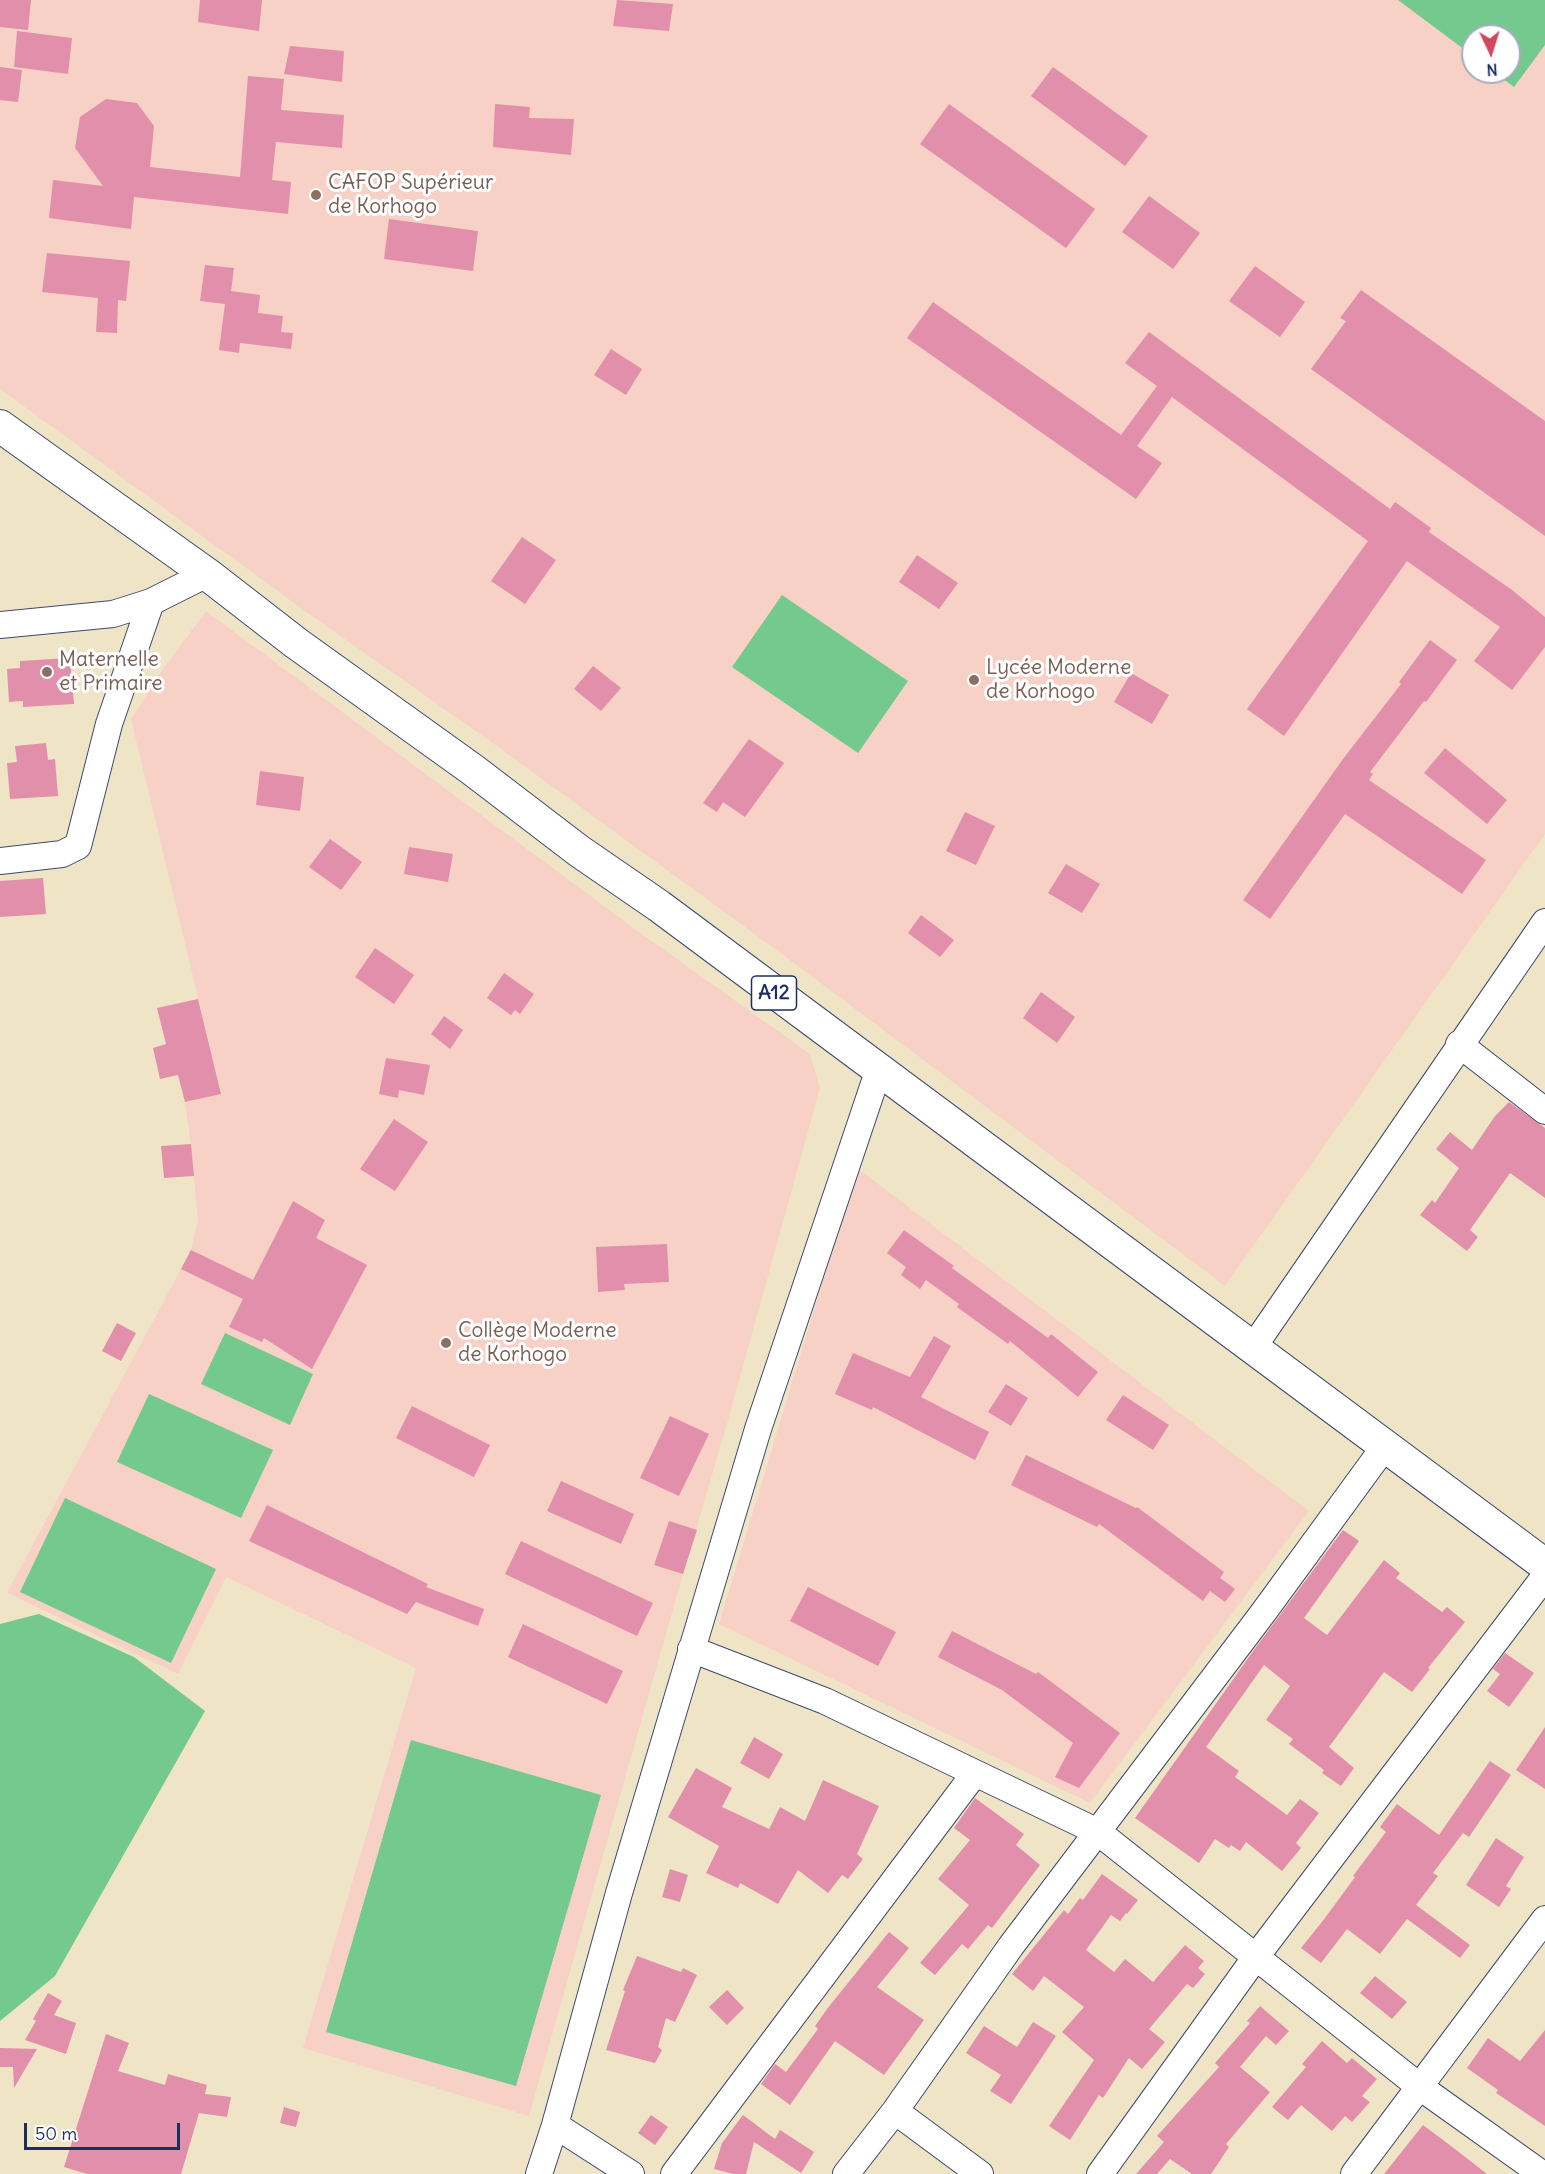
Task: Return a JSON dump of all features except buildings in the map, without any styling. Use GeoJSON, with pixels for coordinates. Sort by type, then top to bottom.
{"type":"FeatureCollection","features":[{"type":"Feature","properties":{"kind":"main road","name":"A12"},"geometry":{"type":"LineString","coordinates":[[0,426],[207,574],[296,643],[473,770],[579,851],[659,906],[1545,1565]]}},
{"type":"Feature","properties":{"kind":"street"},"geometry":{"type":"LineString","coordinates":[[0,625],[113,614],[151,602],[207,574]]}},
{"type":"Feature","properties":{"kind":"street"},"geometry":{"type":"LineString","coordinates":[[0,861],[62,854],[78,846],[109,724],[151,602]]}},
{"type":"Feature","properties":{"kind":"street"},"geometry":{"type":"LineString","coordinates":[[1252,1348],[1545,922]]}},
{"type":"Feature","properties":{"kind":"street"},"geometry":{"type":"LineString","coordinates":[[1459,1044],[1545,1111]]}},
{"type":"Feature","properties":{"kind":"street"},"geometry":{"type":"LineString","coordinates":[[539,2174],[555,2125],[622,1882],[758,1429],[879,1069]]}},
{"type":"Feature","properties":{"kind":"street"},"geometry":{"type":"LineString","coordinates":[[846,2174],[895,2111],[1011,1946],[1263,1613],[1385,1446]]}},
{"type":"Feature","properties":{"kind":"street"},"geometry":{"type":"LineString","coordinates":[[1100,2174],[1255,1958],[1545,1576]]}},
{"type":"Feature","properties":{"kind":"street"},"geometry":{"type":"LineString","coordinates":[[691,1649],[825,1701],[1098,1832],[1420,2087],[1542,2174]]}},
{"type":"Feature","properties":{"kind":"street"},"geometry":{"type":"LineString","coordinates":[[675,2174],[975,1773]]}},
{"type":"Feature","properties":{"kind":"street"},"geometry":{"type":"LineString","coordinates":[[1354,2174],[1545,1919]]}},
{"type":"Feature","properties":{"kind":"street"},"geometry":{"type":"LineString","coordinates":[[895,2111],[980,2174]]}},
{"type":"Feature","properties":{"kind":"street"},"geometry":{"type":"LineString","coordinates":[[555,2125],[631,2174]]}},
{"type":"Feature","properties":{"kind":"shaded area","name":"Lycée Moderne de Korhogo"},"geometry":{"type":"Polygon","coordinates":[[[0,0],[1545,0],[1545,834],[1225,1286],[771,946],[494,744],[312,616],[0,389],[0,0]]]}},
{"type":"Feature","properties":{"kind":"shaded area","name":"Collège Moderne de Korhogo"},"geometry":{"type":"Polygon","coordinates":[[[206,611],[639,932],[810,1054],[820,1088],[729,1417],[529,2116],[303,2048],[416,1668],[226,1577],[178,1674],[7,1593],[191,1250],[198,1220],[185,1103],[221,1093],[131,719],[163,669],[206,611]]]}},
{"type":"Feature","properties":{"kind":"shaded area"},"geometry":{"type":"Polygon","coordinates":[[[857,1168],[1309,1511],[1090,1803],[719,1624],[857,1168]]]}},
{"type":"Feature","properties":{"kind":"green space"},"geometry":{"type":"Polygon","coordinates":[[[1398,0],[1545,0],[1545,45],[1521,78],[1521,24],[1461,24],[1461,47],[1398,0]]]}},
{"type":"Feature","properties":{"kind":"green space"},"geometry":{"type":"Polygon","coordinates":[[[782,595],[908,681],[858,753],[732,667],[782,595]]]}},
{"type":"Feature","properties":{"kind":"green space"},"geometry":{"type":"Polygon","coordinates":[[[225,1333],[313,1374],[290,1425],[201,1384],[225,1333]]]}},
{"type":"Feature","properties":{"kind":"green space"},"geometry":{"type":"Polygon","coordinates":[[[149,1394],[273,1450],[241,1518],[117,1462],[149,1394]]]}},
{"type":"Feature","properties":{"kind":"green space"},"geometry":{"type":"Polygon","coordinates":[[[65,1498],[216,1569],[171,1663],[20,1592],[65,1498]]]}},
{"type":"Feature","properties":{"kind":"green space"},"geometry":{"type":"Polygon","coordinates":[[[39,1614],[134,1657],[205,1711],[55,1976],[0,2021],[0,1624],[39,1614]]]}},
{"type":"Feature","properties":{"kind":"green space"},"geometry":{"type":"Polygon","coordinates":[[[411,1740],[601,1795],[516,2086],[326,2032],[411,1740]]]}},
{"type":"Feature","properties":{"kind":"place","name":"CAFOP Supérieur de Korhogo"},"geometry":{"type":"Point","coordinates":[316,195]}},
{"type":"Feature","properties":{"kind":"place","name":"Maternelle et Primaire"},"geometry":{"type":"Point","coordinates":[47,672]}},
{"type":"Feature","properties":{"kind":"place","name":"Lycée Moderne de Korhogo"},"geometry":{"type":"Point","coordinates":[974,680]}},
{"type":"Feature","properties":{"kind":"place","name":"Collège Moderne de Korhogo"},"geometry":{"type":"Point","coordinates":[446,1343]}}]}
